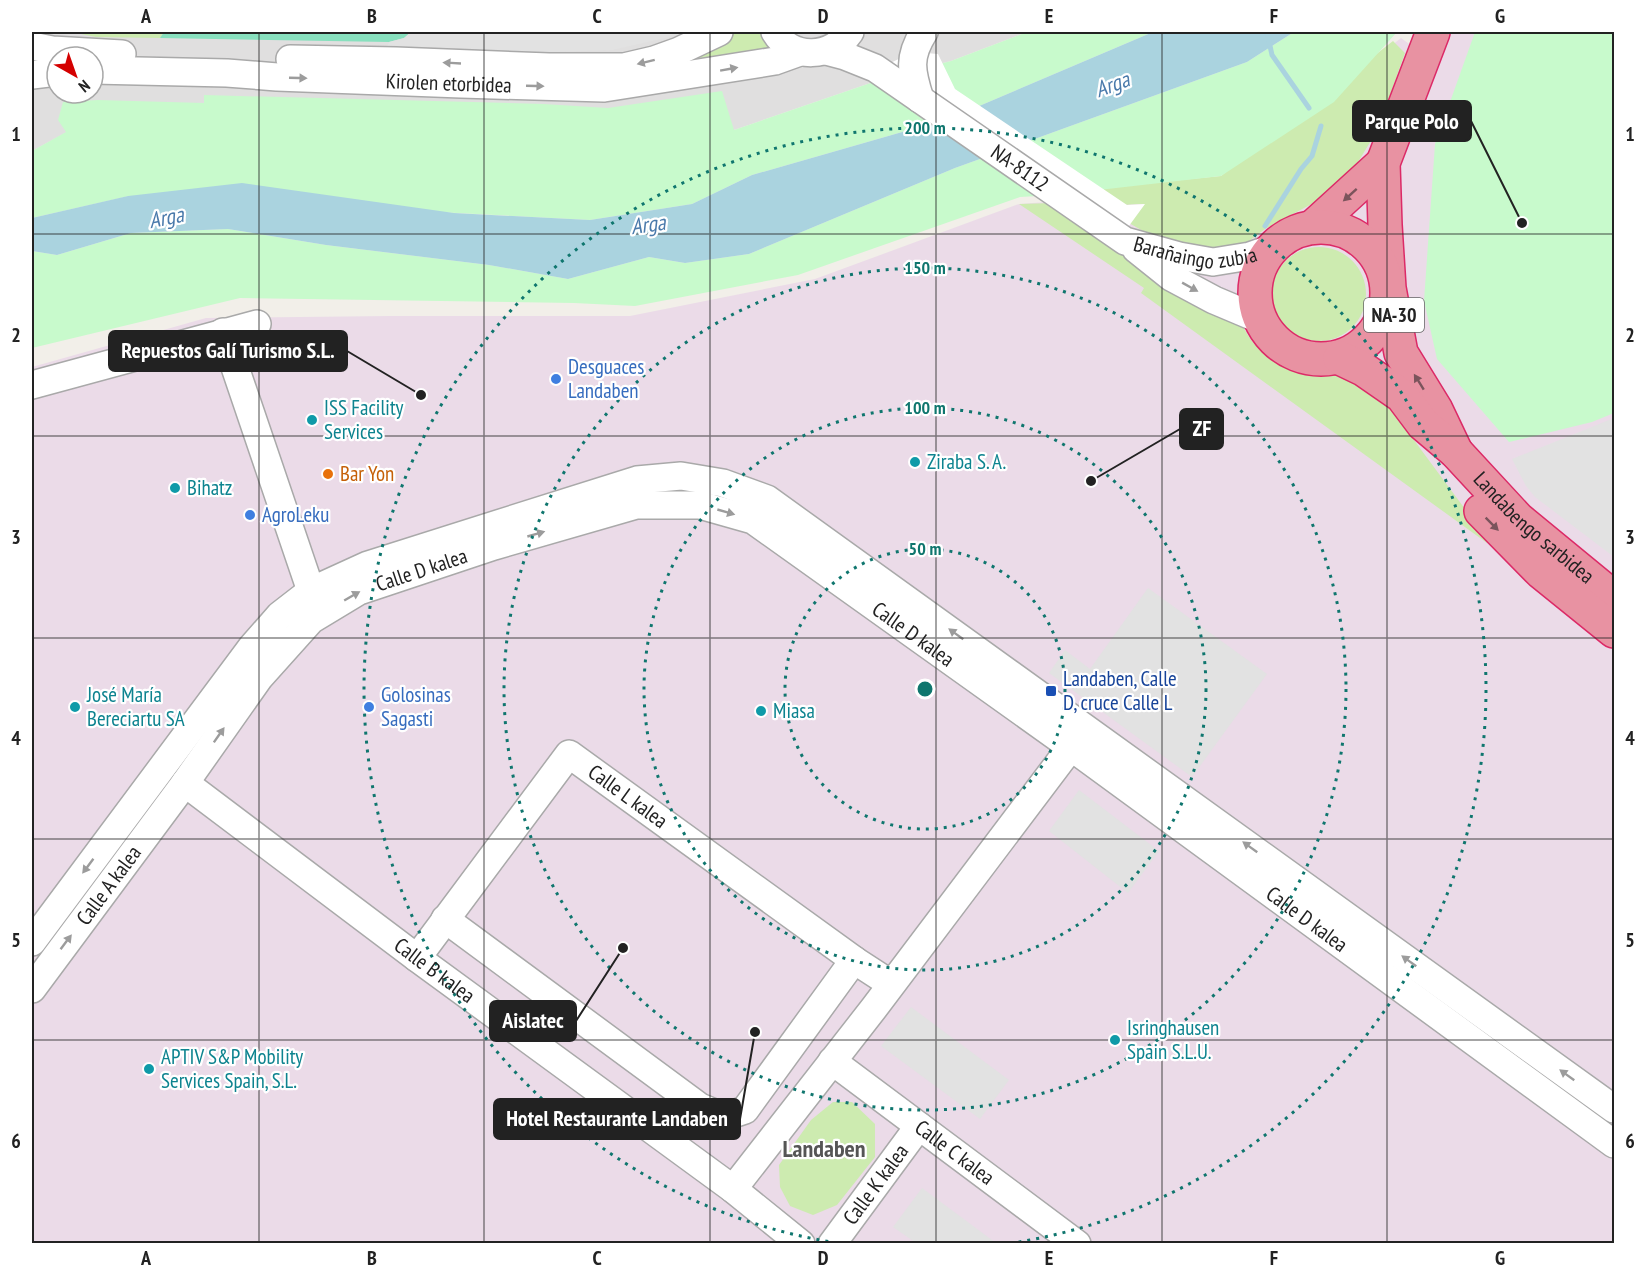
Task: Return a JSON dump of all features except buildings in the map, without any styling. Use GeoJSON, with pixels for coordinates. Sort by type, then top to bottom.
{"type":"FeatureCollection","features":[{"type":"Feature","properties":{"kind":"highway","name":"Landabengo sarbidea"},"geometry":{"type":"LineString","coordinates":[[1433,32],[1383,163],[1389,288],[1401,353],[1430,417],[1456,452],[1518,519],[1614,598]]}},
{"type":"Feature","properties":{"kind":"highway","name":"Landabengo sarbidea"},"geometry":{"type":"LineString","coordinates":[[1270,249],[1291,234],[1315,225],[1383,163]]}},
{"type":"Feature","properties":{"kind":"highway","name":"Landabengo sarbidea"},"geometry":{"type":"LineString","coordinates":[[1259,320],[1270,336],[1284,348],[1300,356],[1318,360],[1340,358],[1356,349],[1381,323],[1386,310],[1389,288],[1375,255],[1360,241],[1342,230],[1315,225]]}},
{"type":"Feature","properties":{"kind":"highway"},"geometry":{"type":"LineString","coordinates":[[1259,320],[1256,308],[1259,274],[1270,249]]}},
{"type":"Feature","properties":{"kind":"highway","name":"Landabengo sarbidea"},"geometry":{"type":"LineString","coordinates":[[1340,358],[1363,369],[1430,417]]}},
{"type":"Feature","properties":{"kind":"highway"},"geometry":{"type":"LineString","coordinates":[[1430,417],[1496,479],[1554,526],[1614,569]]}},
{"type":"Feature","properties":{"kind":"highway"},"geometry":{"type":"LineString","coordinates":[[1430,417],[1485,516],[1541,572],[1614,631]]}},
{"type":"Feature","properties":{"kind":"street","name":"Kirolen etorbidea"},"geometry":{"type":"LineString","coordinates":[[32,46],[52,50],[125,54],[602,68],[624,67],[654,60],[719,32]]}},
{"type":"Feature","properties":{"kind":"street"},"geometry":{"type":"LineString","coordinates":[[776,32],[788,46],[813,52]]}},
{"type":"Feature","properties":{"kind":"street","name":"Kirolen etorbidea"},"geometry":{"type":"LineString","coordinates":[[105,70],[604,88],[775,61],[837,46],[851,32]]}},
{"type":"Feature","properties":{"kind":"street","name":"NA-8112"},"geometry":{"type":"LineString","coordinates":[[851,32],[875,68]]}},
{"type":"Feature","properties":{"kind":"street"},"geometry":{"type":"LineString","coordinates":[[918,42],[911,60],[914,82],[920,99]]}},
{"type":"Feature","properties":{"kind":"street","name":"NA-8112"},"geometry":{"type":"LineString","coordinates":[[813,52],[845,56],[875,68],[1123,239],[1171,277],[1259,320]]}},
{"type":"Feature","properties":{"kind":"street","name":"Barañaingo zubia"},"geometry":{"type":"LineString","coordinates":[[1123,239],[1179,256],[1213,262],[1250,256],[1270,249]]}},
{"type":"Feature","properties":{"kind":"street"},"geometry":{"type":"LineString","coordinates":[[32,385],[257,324]]}},
{"type":"Feature","properties":{"kind":"street"},"geometry":{"type":"LineString","coordinates":[[223,332],[311,591]]}},
{"type":"Feature","properties":{"kind":"street","name":"Calle D kalea"},"geometry":{"type":"LineString","coordinates":[[160,768],[251,648],[280,615],[311,591],[368,565],[637,480],[681,476],[723,483],[768,499],[1614,1109]]}},
{"type":"Feature","properties":{"kind":"street","name":"Calle D kalea"},"geometry":{"type":"LineString","coordinates":[[185,783],[259,678],[311,620],[359,591],[494,546],[636,505],[700,505],[753,520],[1071,747],[1614,1144]]}},
{"type":"Feature","properties":{"kind":"street"},"geometry":{"type":"LineString","coordinates":[[995,662],[1006,679],[1057,719],[1071,747]]}},
{"type":"Feature","properties":{"kind":"street"},"geometry":{"type":"LineString","coordinates":[[113,832],[136,814],[161,783],[185,783],[178,761],[196,736],[195,723]]}},
{"type":"Feature","properties":{"kind":"street"},"geometry":{"type":"LineString","coordinates":[[733,1189],[1071,747],[1091,744],[1152,787],[1170,790]]}},
{"type":"Feature","properties":{"kind":"street","name":"Calle L kalea"},"geometry":{"type":"LineString","coordinates":[[417,958],[569,754],[854,960],[891,984]]}},
{"type":"Feature","properties":{"kind":"street","name":"Calle A kalea"},"geometry":{"type":"LineString","coordinates":[[32,942],[160,768]]}},
{"type":"Feature","properties":{"kind":"street","name":"Calle A kalea"},"geometry":{"type":"LineString","coordinates":[[32,988],[185,783]]}},
{"type":"Feature","properties":{"kind":"street","name":"Calle B kalea"},"geometry":{"type":"LineString","coordinates":[[185,783],[417,958],[733,1189],[801,1244]]}},
{"type":"Feature","properties":{"kind":"street"},"geometry":{"type":"LineString","coordinates":[[445,919],[700,1107],[724,1117],[745,1110],[854,960]]}},
{"type":"Feature","properties":{"kind":"street","name":"Calle C kalea"},"geometry":{"type":"LineString","coordinates":[[832,1061],[1077,1244]]}},
{"type":"Feature","properties":{"kind":"street","name":"Calle K kalea"},"geometry":{"type":"LineString","coordinates":[[832,1244],[919,1126]]}},
{"type":"Feature","properties":{"kind":"shaded area"},"geometry":{"type":"Polygon","coordinates":[[[32,32],[1027,32],[951,61],[888,77],[734,130],[657,144],[378,148],[202,119],[203,103],[67,132],[32,151],[32,32]]]}},
{"type":"Feature","properties":{"kind":"shaded area"},"geometry":{"type":"Polygon","coordinates":[[[411,32],[684,32],[612,50],[528,53],[387,47],[389,42],[404,38],[411,32]]]}},
{"type":"Feature","properties":{"kind":"shaded area"},"geometry":{"type":"Polygon","coordinates":[[[1419,32],[1614,32],[1614,1243],[32,1244],[32,367],[206,318],[630,316],[815,279],[1019,204],[1211,190],[1401,38],[1412,46],[1419,32]]]}},
{"type":"Feature","properties":{"kind":"shaded area"},"geometry":{"type":"Polygon","coordinates":[[[1614,418],[1614,557],[1535,497],[1526,486],[1512,459],[1614,418]]]}},
{"type":"Feature","properties":{"kind":"shaded area"},"geometry":{"type":"Polygon","coordinates":[[[1148,588],[1267,674],[1192,777],[1049,673],[1065,650],[1090,669],[1148,588]]]}},
{"type":"Feature","properties":{"kind":"shaded area"},"geometry":{"type":"Polygon","coordinates":[[[1079,790],[1159,851],[1128,893],[1049,831],[1079,790]]]}},
{"type":"Feature","properties":{"kind":"shaded area"},"geometry":{"type":"Polygon","coordinates":[[[911,1007],[1009,1080],[980,1119],[881,1046],[911,1007]]]}},
{"type":"Feature","properties":{"kind":"shaded area"},"geometry":{"type":"Polygon","coordinates":[[[922,1188],[996,1243],[916,1243],[893,1227],[922,1188]]]}},
{"type":"Feature","properties":{"kind":"green space"},"geometry":{"type":"Polygon","coordinates":[[[71,32],[164,32],[160,38],[96,37],[71,32]]]}},
{"type":"Feature","properties":{"kind":"green space"},"geometry":{"type":"Polygon","coordinates":[[[164,32],[411,32],[404,38],[389,42],[160,38],[164,32]]]}},
{"type":"Feature","properties":{"kind":"green space"},"geometry":{"type":"Polygon","coordinates":[[[734,32],[767,32],[781,49],[653,67],[734,32]]]}},
{"type":"Feature","properties":{"kind":"green space"},"geometry":{"type":"Polygon","coordinates":[[[1027,32],[1153,32],[951,118],[752,175],[692,204],[590,220],[129,196],[32,218],[32,151],[66,132],[58,120],[62,105],[105,105],[105,100],[204,103],[204,95],[543,104],[608,108],[722,91],[734,130],[888,77],[951,61],[1027,32]]]}},
{"type":"Feature","properties":{"kind":"green space"},"geometry":{"type":"Polygon","coordinates":[[[1294,32],[1397,32],[1334,102],[1221,176],[1020,197],[798,275],[635,306],[240,298],[32,348],[32,251],[57,255],[131,233],[228,229],[326,245],[489,265],[568,279],[649,257],[685,263],[749,254],[955,168],[1247,62],[1294,32]]]}},
{"type":"Feature","properties":{"kind":"green space"},"geometry":{"type":"Polygon","coordinates":[[[1475,32],[1614,32],[1614,413],[1592,422],[1509,442],[1437,359],[1424,301],[1435,144],[1475,32]]]}},
{"type":"Feature","properties":{"kind":"green space"},"geometry":{"type":"Polygon","coordinates":[[[1393,41],[1405,53],[1377,131],[1358,162],[1332,193],[1265,229],[1241,247],[1205,254],[1169,246],[1129,223],[1144,204],[1120,205],[1102,188],[1221,176],[1393,41]]]}},
{"type":"Feature","properties":{"kind":"green space"},"geometry":{"type":"Polygon","coordinates":[[[1053,203],[1241,322],[1251,340],[1262,352],[1275,360],[1289,366],[1355,379],[1382,397],[1488,540],[1487,543],[1141,293],[1144,288],[1019,204],[1053,203]]]}},
{"type":"Feature","properties":{"kind":"green space"},"geometry":{"type":"Polygon","coordinates":[[[1319,247],[1337,251],[1352,261],[1362,276],[1366,294],[1362,312],[1352,327],[1337,337],[1319,341],[1301,337],[1286,327],[1276,312],[1272,294],[1276,276],[1286,261],[1301,251],[1319,247]]]}},
{"type":"Feature","properties":{"kind":"green space"},"geometry":{"type":"Polygon","coordinates":[[[833,1102],[852,1102],[875,1124],[875,1157],[837,1205],[813,1215],[790,1206],[780,1187],[779,1165],[811,1120],[833,1102]]]}},
{"type":"Feature","properties":{"kind":"water","name":"Arga"},"geometry":{"type":"Polygon","coordinates":[[[1153,32],[1294,32],[1247,62],[955,168],[749,254],[685,263],[649,257],[568,279],[489,265],[326,245],[228,229],[131,233],[57,255],[32,251],[32,218],[128,196],[242,183],[454,213],[590,220],[692,204],[752,175],[951,118],[1153,32]]]}},
{"type":"Feature","properties":{"kind":"pier"},"geometry":{"type":"Polygon","coordinates":[[[913,52],[938,54],[955,89],[1127,205],[1145,204],[1115,245],[876,70],[913,52]]]}},
{"type":"Feature","properties":{"kind":"waterway"},"geometry":{"type":"LineString","coordinates":[[1267,32],[1272,55],[1309,108]]}},
{"type":"Feature","properties":{"kind":"waterway"},"geometry":{"type":"LineString","coordinates":[[1265,226],[1301,169],[1312,156],[1321,126]]}},
{"type":"Feature","properties":{"kind":"place","name":"Parque Polo"},"geometry":{"type":"Point","coordinates":[1522,223]}},
{"type":"Feature","properties":{"kind":"place","name":"Desguaces Landaben"},"geometry":{"type":"Point","coordinates":[556,379]}},
{"type":"Feature","properties":{"kind":"place","name":"Repuestos Galí Turismo S.L."},"geometry":{"type":"Point","coordinates":[421,395]}},
{"type":"Feature","properties":{"kind":"place","name":"ISS Facility Services"},"geometry":{"type":"Point","coordinates":[312,420]}},
{"type":"Feature","properties":{"kind":"place","name":"Ziraba S. A."},"geometry":{"type":"Point","coordinates":[915,462]}},
{"type":"Feature","properties":{"kind":"place","name":"Bar Yon"},"geometry":{"type":"Point","coordinates":[328,474]}},
{"type":"Feature","properties":{"kind":"place","name":"ZF"},"geometry":{"type":"Point","coordinates":[1091,481]}},
{"type":"Feature","properties":{"kind":"place","name":"Bihatz"},"geometry":{"type":"Point","coordinates":[175,488]}},
{"type":"Feature","properties":{"kind":"place","name":"AgroLeku"},"geometry":{"type":"Point","coordinates":[250,515]}},
{"type":"Feature","properties":{"kind":"place","name":"Landaben, Calle D, cruce Calle L"},"geometry":{"type":"Point","coordinates":[1051,691]}},
{"type":"Feature","properties":{"kind":"place","name":"José María Bereciartu SA"},"geometry":{"type":"Point","coordinates":[75,707]}},
{"type":"Feature","properties":{"kind":"place","name":"Golosinas Sagasti"},"geometry":{"type":"Point","coordinates":[369,707]}},
{"type":"Feature","properties":{"kind":"place","name":"Miasa"},"geometry":{"type":"Point","coordinates":[761,711]}},
{"type":"Feature","properties":{"kind":"place","name":"Aislatec"},"geometry":{"type":"Point","coordinates":[623,948]}},
{"type":"Feature","properties":{"kind":"place","name":"Hotel Restaurante Landaben"},"geometry":{"type":"Point","coordinates":[755,1032]}},
{"type":"Feature","properties":{"kind":"place","name":"Isringhausen Spain S.L.U."},"geometry":{"type":"Point","coordinates":[1115,1040]}},
{"type":"Feature","properties":{"kind":"place","name":"APTIV S&P Mobility Services Spain, S.L."},"geometry":{"type":"Point","coordinates":[149,1069]}},
{"type":"Feature","properties":{"kind":"district","name":"Landaben"},"geometry":{"type":"Point","coordinates":[824,1149]}}]}
